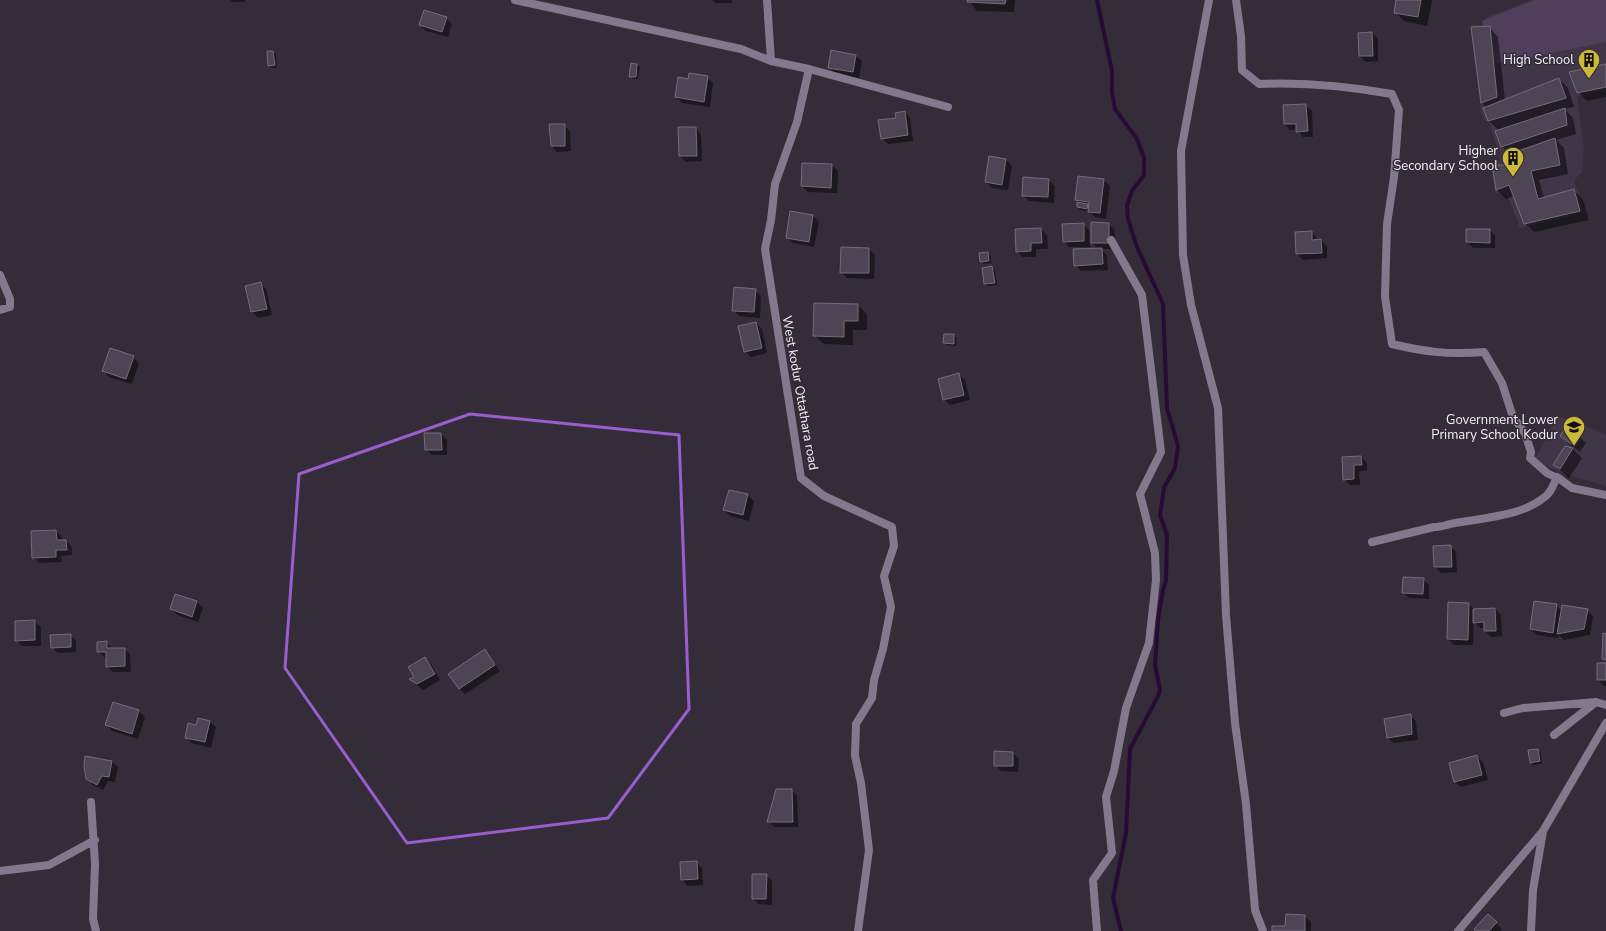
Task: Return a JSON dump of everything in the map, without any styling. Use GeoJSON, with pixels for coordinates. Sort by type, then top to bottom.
{"type":"FeatureCollection","features":[{"type":"Feature","properties":{"kind":"street"},"geometry":{"type":"LineString","coordinates":[[515,0],[741,49],[771,61],[809,69],[948,107]]}},
{"type":"Feature","properties":{"kind":"street"},"geometry":{"type":"LineString","coordinates":[[767,0],[771,61]]}},
{"type":"Feature","properties":{"kind":"street"},"geometry":{"type":"LineString","coordinates":[[1209,0],[1181,151],[1182,255],[1191,305],[1218,408],[1226,616],[1235,723],[1246,804],[1255,910],[1263,931]]}},
{"type":"Feature","properties":{"kind":"street"},"geometry":{"type":"LineString","coordinates":[[1236,0],[1241,36],[1242,70],[1259,84],[1323,84],[1392,94],[1399,110],[1394,177],[1387,224],[1384,297],[1392,344],[1422,351],[1461,354],[1484,352],[1502,383],[1513,417],[1525,433],[1532,452],[1530,458],[1547,473],[1558,478],[1572,488],[1606,495]]}},
{"type":"Feature","properties":{"kind":"street","name":"West kodur Ottathara road"},"geometry":{"type":"LineString","coordinates":[[809,69],[797,122],[775,184],[771,220],[765,249],[765,260],[801,478],[824,496],[892,527],[894,546],[884,576],[891,607],[883,649],[874,680],[872,698],[856,724],[855,756],[861,784],[869,850],[858,931]]}},
{"type":"Feature","properties":{"kind":"street"},"geometry":{"type":"LineString","coordinates":[[1097,931],[1093,880],[1112,853],[1106,797],[1114,771],[1126,708],[1149,643],[1156,580],[1155,553],[1140,494],[1162,452],[1142,295],[1111,240]]}},
{"type":"Feature","properties":{"kind":"street"},"geometry":{"type":"LineString","coordinates":[[0,275],[10,299],[10,307],[0,310]]}},
{"type":"Feature","properties":{"kind":"street"},"geometry":{"type":"LineString","coordinates":[[1372,542],[1434,527],[1444,527],[1453,523],[1495,517],[1518,511],[1546,496],[1557,477],[1558,478]]}},
{"type":"Feature","properties":{"kind":"street"},"geometry":{"type":"LineString","coordinates":[[1504,713],[1523,708],[1596,702],[1606,705]]}},
{"type":"Feature","properties":{"kind":"street"},"geometry":{"type":"LineString","coordinates":[[1554,735],[1596,702]]}},
{"type":"Feature","properties":{"kind":"street"},"geometry":{"type":"LineString","coordinates":[[1458,931],[1543,831],[1606,722]]}},
{"type":"Feature","properties":{"kind":"street"},"geometry":{"type":"LineString","coordinates":[[91,802],[94,840],[93,919],[96,931]]}},
{"type":"Feature","properties":{"kind":"street"},"geometry":{"type":"LineString","coordinates":[[1531,931],[1534,890],[1543,831]]}},
{"type":"Feature","properties":{"kind":"street"},"geometry":{"type":"LineString","coordinates":[[0,871],[49,865],[94,840]]}},
{"type":"Feature","properties":{"kind":"highlighted area"},"geometry":{"type":"Polygon","coordinates":[[[470,414],[679,435],[689,709],[608,818],[407,843],[285,668],[299,474],[470,414]]]}},
{"type":"Feature","properties":{"kind":"shaded area"},"geometry":{"type":"Polygon","coordinates":[[[1531,0],[1606,0],[1606,90],[1577,96],[1584,150],[1582,172],[1575,179],[1575,183],[1583,213],[1520,228],[1508,197],[1503,193],[1495,193],[1492,165],[1499,161],[1500,154],[1490,123],[1484,119],[1481,111],[1471,25],[1488,25],[1487,17],[1531,0]]]}},
{"type":"Feature","properties":{"kind":"shaded area"},"geometry":{"type":"Polygon","coordinates":[[[1535,0],[1606,0],[1606,42],[1496,64],[1482,21],[1535,0]]]}},
{"type":"Feature","properties":{"kind":"shaded area","name":"Government Lower Primary School Kodur"},"geometry":{"type":"Polygon","coordinates":[[[1557,418],[1569,418],[1606,435],[1606,486],[1559,472],[1535,459],[1557,418]]]}},
{"type":"Feature","properties":{"kind":"building"},"geometry":{"type":"Polygon","coordinates":[[[967,0],[1006,0],[1005,4],[967,2],[967,0]]]}},
{"type":"Feature","properties":{"kind":"building"},"geometry":{"type":"Polygon","coordinates":[[[1396,0],[1421,0],[1418,17],[1394,13],[1396,0]]]}},
{"type":"Feature","properties":{"kind":"building"},"geometry":{"type":"Polygon","coordinates":[[[424,10],[447,17],[442,32],[419,25],[424,10]]]}},
{"type":"Feature","properties":{"kind":"building"},"geometry":{"type":"Polygon","coordinates":[[[1490,26],[1497,97],[1481,103],[1471,27],[1490,26]]]}},
{"type":"Feature","properties":{"kind":"building"},"geometry":{"type":"Polygon","coordinates":[[[1372,32],[1373,56],[1359,56],[1358,33],[1372,32]]]}},
{"type":"Feature","properties":{"kind":"building"},"geometry":{"type":"Polygon","coordinates":[[[831,50],[856,55],[853,72],[828,68],[831,50]]]}},
{"type":"Feature","properties":{"kind":"building"},"geometry":{"type":"Polygon","coordinates":[[[267,51],[273,51],[275,65],[268,66],[267,51]]]}},
{"type":"Feature","properties":{"kind":"building"},"geometry":{"type":"Polygon","coordinates":[[[631,63],[637,64],[636,77],[629,77],[631,63]]]}},
{"type":"Feature","properties":{"kind":"building","name":"High School"},"geometry":{"type":"Polygon","coordinates":[[[1606,64],[1606,87],[1577,93],[1569,72],[1606,64]]]}},
{"type":"Feature","properties":{"kind":"building"},"geometry":{"type":"Polygon","coordinates":[[[689,73],[708,76],[704,102],[675,97],[678,77],[688,79],[689,73]]]}},
{"type":"Feature","properties":{"kind":"building"},"geometry":{"type":"Polygon","coordinates":[[[1559,78],[1566,98],[1488,121],[1483,108],[1559,78]]]}},
{"type":"Feature","properties":{"kind":"building"},"geometry":{"type":"Polygon","coordinates":[[[1306,104],[1308,131],[1296,132],[1296,124],[1284,124],[1283,105],[1306,104]]]}},
{"type":"Feature","properties":{"kind":"building"},"geometry":{"type":"Polygon","coordinates":[[[1565,108],[1567,125],[1501,147],[1495,131],[1565,108]]]}},
{"type":"Feature","properties":{"kind":"building"},"geometry":{"type":"Polygon","coordinates":[[[905,111],[908,135],[881,139],[878,120],[896,118],[895,113],[905,111]]]}},
{"type":"Feature","properties":{"kind":"building"},"geometry":{"type":"Polygon","coordinates":[[[549,124],[565,124],[565,146],[551,146],[549,124]]]}},
{"type":"Feature","properties":{"kind":"building"},"geometry":{"type":"Polygon","coordinates":[[[678,127],[696,127],[697,156],[679,156],[678,127]]]}},
{"type":"Feature","properties":{"kind":"building","name":"Higher Secondary School"},"geometry":{"type":"Polygon","coordinates":[[[1555,138],[1560,165],[1531,171],[1538,199],[1574,189],[1580,211],[1524,224],[1509,185],[1496,190],[1492,165],[1505,165],[1504,156],[1555,138]]]}},
{"type":"Feature","properties":{"kind":"building"},"geometry":{"type":"Polygon","coordinates":[[[989,156],[1006,159],[1002,185],[985,182],[989,156]]]}},
{"type":"Feature","properties":{"kind":"building"},"geometry":{"type":"Polygon","coordinates":[[[802,163],[832,164],[831,188],[801,186],[802,163]]]}},
{"type":"Feature","properties":{"kind":"building"},"geometry":{"type":"Polygon","coordinates":[[[1078,176],[1104,179],[1100,213],[1088,212],[1089,202],[1075,200],[1078,176]]]}},
{"type":"Feature","properties":{"kind":"building"},"geometry":{"type":"Polygon","coordinates":[[[1023,177],[1049,179],[1048,197],[1022,196],[1023,177]]]}},
{"type":"Feature","properties":{"kind":"building"},"geometry":{"type":"Polygon","coordinates":[[[1077,202],[1088,204],[1087,209],[1077,207],[1077,202]]]}},
{"type":"Feature","properties":{"kind":"building"},"geometry":{"type":"Polygon","coordinates":[[[790,211],[813,215],[809,242],[786,238],[790,211]]]}},
{"type":"Feature","properties":{"kind":"building"},"geometry":{"type":"Polygon","coordinates":[[[1091,222],[1109,223],[1109,243],[1091,243],[1091,222]]]}},
{"type":"Feature","properties":{"kind":"building"},"geometry":{"type":"Polygon","coordinates":[[[1084,223],[1084,241],[1063,242],[1062,224],[1084,223]]]}},
{"type":"Feature","properties":{"kind":"building"},"geometry":{"type":"Polygon","coordinates":[[[1041,228],[1042,243],[1031,243],[1031,251],[1016,252],[1015,229],[1041,228]]]}},
{"type":"Feature","properties":{"kind":"building"},"geometry":{"type":"Polygon","coordinates":[[[1466,229],[1490,229],[1490,243],[1466,242],[1466,229]]]}},
{"type":"Feature","properties":{"kind":"building"},"geometry":{"type":"Polygon","coordinates":[[[1312,231],[1312,240],[1321,239],[1322,253],[1296,254],[1295,232],[1312,231]]]}},
{"type":"Feature","properties":{"kind":"building"},"geometry":{"type":"Polygon","coordinates":[[[841,247],[869,248],[869,273],[840,273],[841,247]]]}},
{"type":"Feature","properties":{"kind":"building"},"geometry":{"type":"Polygon","coordinates":[[[1102,248],[1103,264],[1074,266],[1073,249],[1102,248]]]}},
{"type":"Feature","properties":{"kind":"building"},"geometry":{"type":"Polygon","coordinates":[[[988,252],[989,261],[980,262],[979,253],[988,252]]]}},
{"type":"Feature","properties":{"kind":"building"},"geometry":{"type":"Polygon","coordinates":[[[992,266],[995,283],[984,284],[982,268],[992,266]]]}},
{"type":"Feature","properties":{"kind":"building"},"geometry":{"type":"Polygon","coordinates":[[[261,282],[267,309],[251,312],[245,286],[261,282]]]}},
{"type":"Feature","properties":{"kind":"building"},"geometry":{"type":"Polygon","coordinates":[[[734,287],[756,289],[754,312],[732,311],[734,287]]]}},
{"type":"Feature","properties":{"kind":"building"},"geometry":{"type":"Polygon","coordinates":[[[814,303],[858,304],[858,321],[844,321],[844,337],[813,336],[814,303]]]}},
{"type":"Feature","properties":{"kind":"building"},"geometry":{"type":"Polygon","coordinates":[[[756,322],[762,348],[744,352],[738,326],[756,322]]]}},
{"type":"Feature","properties":{"kind":"building"},"geometry":{"type":"Polygon","coordinates":[[[944,334],[954,334],[954,344],[943,343],[944,334]]]}},
{"type":"Feature","properties":{"kind":"building"},"geometry":{"type":"Polygon","coordinates":[[[110,348],[134,356],[126,379],[102,371],[110,348]]]}},
{"type":"Feature","properties":{"kind":"building"},"geometry":{"type":"Polygon","coordinates":[[[959,373],[964,395],[943,400],[938,379],[959,373]]]}},
{"type":"Feature","properties":{"kind":"building"},"geometry":{"type":"Polygon","coordinates":[[[1567,425],[1578,433],[1571,444],[1560,436],[1567,425]]]}},
{"type":"Feature","properties":{"kind":"building"},"geometry":{"type":"Polygon","coordinates":[[[424,433],[441,433],[442,450],[425,450],[424,433]]]}},
{"type":"Feature","properties":{"kind":"building"},"geometry":{"type":"Polygon","coordinates":[[[1565,446],[1573,448],[1560,469],[1553,465],[1565,446]]]}},
{"type":"Feature","properties":{"kind":"building"},"geometry":{"type":"Polygon","coordinates":[[[1361,456],[1362,465],[1354,465],[1354,479],[1343,480],[1342,457],[1361,456]]]}},
{"type":"Feature","properties":{"kind":"building"},"geometry":{"type":"Polygon","coordinates":[[[729,490],[748,494],[743,515],[723,510],[729,490]]]}},
{"type":"Feature","properties":{"kind":"building"},"geometry":{"type":"Polygon","coordinates":[[[56,530],[57,540],[66,540],[67,550],[56,550],[56,557],[32,558],[31,531],[56,530]]]}},
{"type":"Feature","properties":{"kind":"building"},"geometry":{"type":"Polygon","coordinates":[[[1451,545],[1452,567],[1434,567],[1433,546],[1451,545]]]}},
{"type":"Feature","properties":{"kind":"building"},"geometry":{"type":"Polygon","coordinates":[[[1403,577],[1424,578],[1423,594],[1402,593],[1403,577]]]}},
{"type":"Feature","properties":{"kind":"building"},"geometry":{"type":"Polygon","coordinates":[[[175,594],[197,601],[192,617],[170,609],[175,594]]]}},
{"type":"Feature","properties":{"kind":"building"},"geometry":{"type":"Polygon","coordinates":[[[1534,601],[1557,604],[1553,633],[1530,629],[1534,601]]]}},
{"type":"Feature","properties":{"kind":"building"},"geometry":{"type":"Polygon","coordinates":[[[1448,602],[1469,603],[1468,640],[1447,639],[1448,602]]]}},
{"type":"Feature","properties":{"kind":"building"},"geometry":{"type":"Polygon","coordinates":[[[1562,605],[1588,609],[1584,629],[1557,634],[1562,605]]]}},
{"type":"Feature","properties":{"kind":"building"},"geometry":{"type":"Polygon","coordinates":[[[1495,608],[1496,631],[1484,631],[1484,622],[1473,623],[1473,609],[1495,608]]]}},
{"type":"Feature","properties":{"kind":"building"},"geometry":{"type":"Polygon","coordinates":[[[35,620],[35,640],[15,641],[15,621],[35,620]]]}},
{"type":"Feature","properties":{"kind":"building"},"geometry":{"type":"Polygon","coordinates":[[[1603,633],[1606,634],[1606,660],[1602,659],[1603,633]]]}},
{"type":"Feature","properties":{"kind":"building"},"geometry":{"type":"Polygon","coordinates":[[[71,634],[71,647],[51,648],[50,635],[71,634]]]}},
{"type":"Feature","properties":{"kind":"building"},"geometry":{"type":"Polygon","coordinates":[[[107,641],[107,648],[125,648],[125,666],[106,667],[106,652],[97,652],[97,642],[107,641]]]}},
{"type":"Feature","properties":{"kind":"building"},"geometry":{"type":"Polygon","coordinates":[[[485,649],[495,665],[459,689],[448,674],[485,649]]]}},
{"type":"Feature","properties":{"kind":"building"},"geometry":{"type":"Polygon","coordinates":[[[425,657],[435,674],[417,684],[409,679],[414,677],[408,667],[425,657]]]}},
{"type":"Feature","properties":{"kind":"building"},"geometry":{"type":"Polygon","coordinates":[[[1597,663],[1606,663],[1606,680],[1597,680],[1597,663]]]}},
{"type":"Feature","properties":{"kind":"building"},"geometry":{"type":"Polygon","coordinates":[[[113,702],[139,710],[132,734],[105,725],[113,702]]]}},
{"type":"Feature","properties":{"kind":"building"},"geometry":{"type":"Polygon","coordinates":[[[1411,714],[1412,734],[1387,738],[1384,719],[1411,714]]]}},
{"type":"Feature","properties":{"kind":"building"},"geometry":{"type":"Polygon","coordinates":[[[198,718],[210,721],[205,742],[185,738],[188,723],[196,725],[198,718]]]}},
{"type":"Feature","properties":{"kind":"building"},"geometry":{"type":"Polygon","coordinates":[[[1538,749],[1540,761],[1530,763],[1528,750],[1538,749]]]}},
{"type":"Feature","properties":{"kind":"building"},"geometry":{"type":"Polygon","coordinates":[[[994,751],[1013,752],[1013,766],[994,766],[994,751]]]}},
{"type":"Feature","properties":{"kind":"building"},"geometry":{"type":"Polygon","coordinates":[[[1477,755],[1482,775],[1454,782],[1449,763],[1477,755]]]}},
{"type":"Feature","properties":{"kind":"building"},"geometry":{"type":"Polygon","coordinates":[[[85,756],[112,761],[109,777],[102,776],[97,785],[86,779],[84,766],[85,756]]]}},
{"type":"Feature","properties":{"kind":"building"},"geometry":{"type":"Polygon","coordinates":[[[776,789],[792,789],[793,822],[767,822],[776,789]]]}},
{"type":"Feature","properties":{"kind":"building"},"geometry":{"type":"Polygon","coordinates":[[[697,861],[698,879],[681,880],[680,862],[697,861]]]}},
{"type":"Feature","properties":{"kind":"building"},"geometry":{"type":"Polygon","coordinates":[[[752,874],[767,874],[766,899],[752,899],[752,874]]]}},
{"type":"Feature","properties":{"kind":"building"},"geometry":{"type":"Polygon","coordinates":[[[1286,914],[1305,915],[1305,931],[1272,931],[1272,926],[1285,926],[1286,914]]]}},
{"type":"Feature","properties":{"kind":"building"},"geometry":{"type":"Polygon","coordinates":[[[1488,914],[1497,922],[1489,931],[1476,931],[1474,929],[1488,914]]]}},
{"type":"Feature","properties":{"kind":"waterway"},"geometry":{"type":"LineString","coordinates":[[1097,0],[1112,71],[1112,92],[1115,109],[1137,139],[1144,158],[1144,175],[1132,191],[1127,205],[1128,219],[1137,247],[1163,304],[1167,408],[1178,446],[1175,468],[1164,488],[1160,515],[1167,535],[1166,581],[1158,620],[1155,665],[1160,690],[1130,749],[1126,833],[1113,898],[1121,931]]}},
{"type":"Feature","properties":{"kind":"place","name":"High School"},"geometry":{"type":"Point","coordinates":[1589,80]}},
{"type":"Feature","properties":{"kind":"place","name":"Higher Secondary School"},"geometry":{"type":"Point","coordinates":[1513,178]}},
{"type":"Feature","properties":{"kind":"place","name":"Government Lower Primary School Kodur"},"geometry":{"type":"Point","coordinates":[1574,446]}}]}
